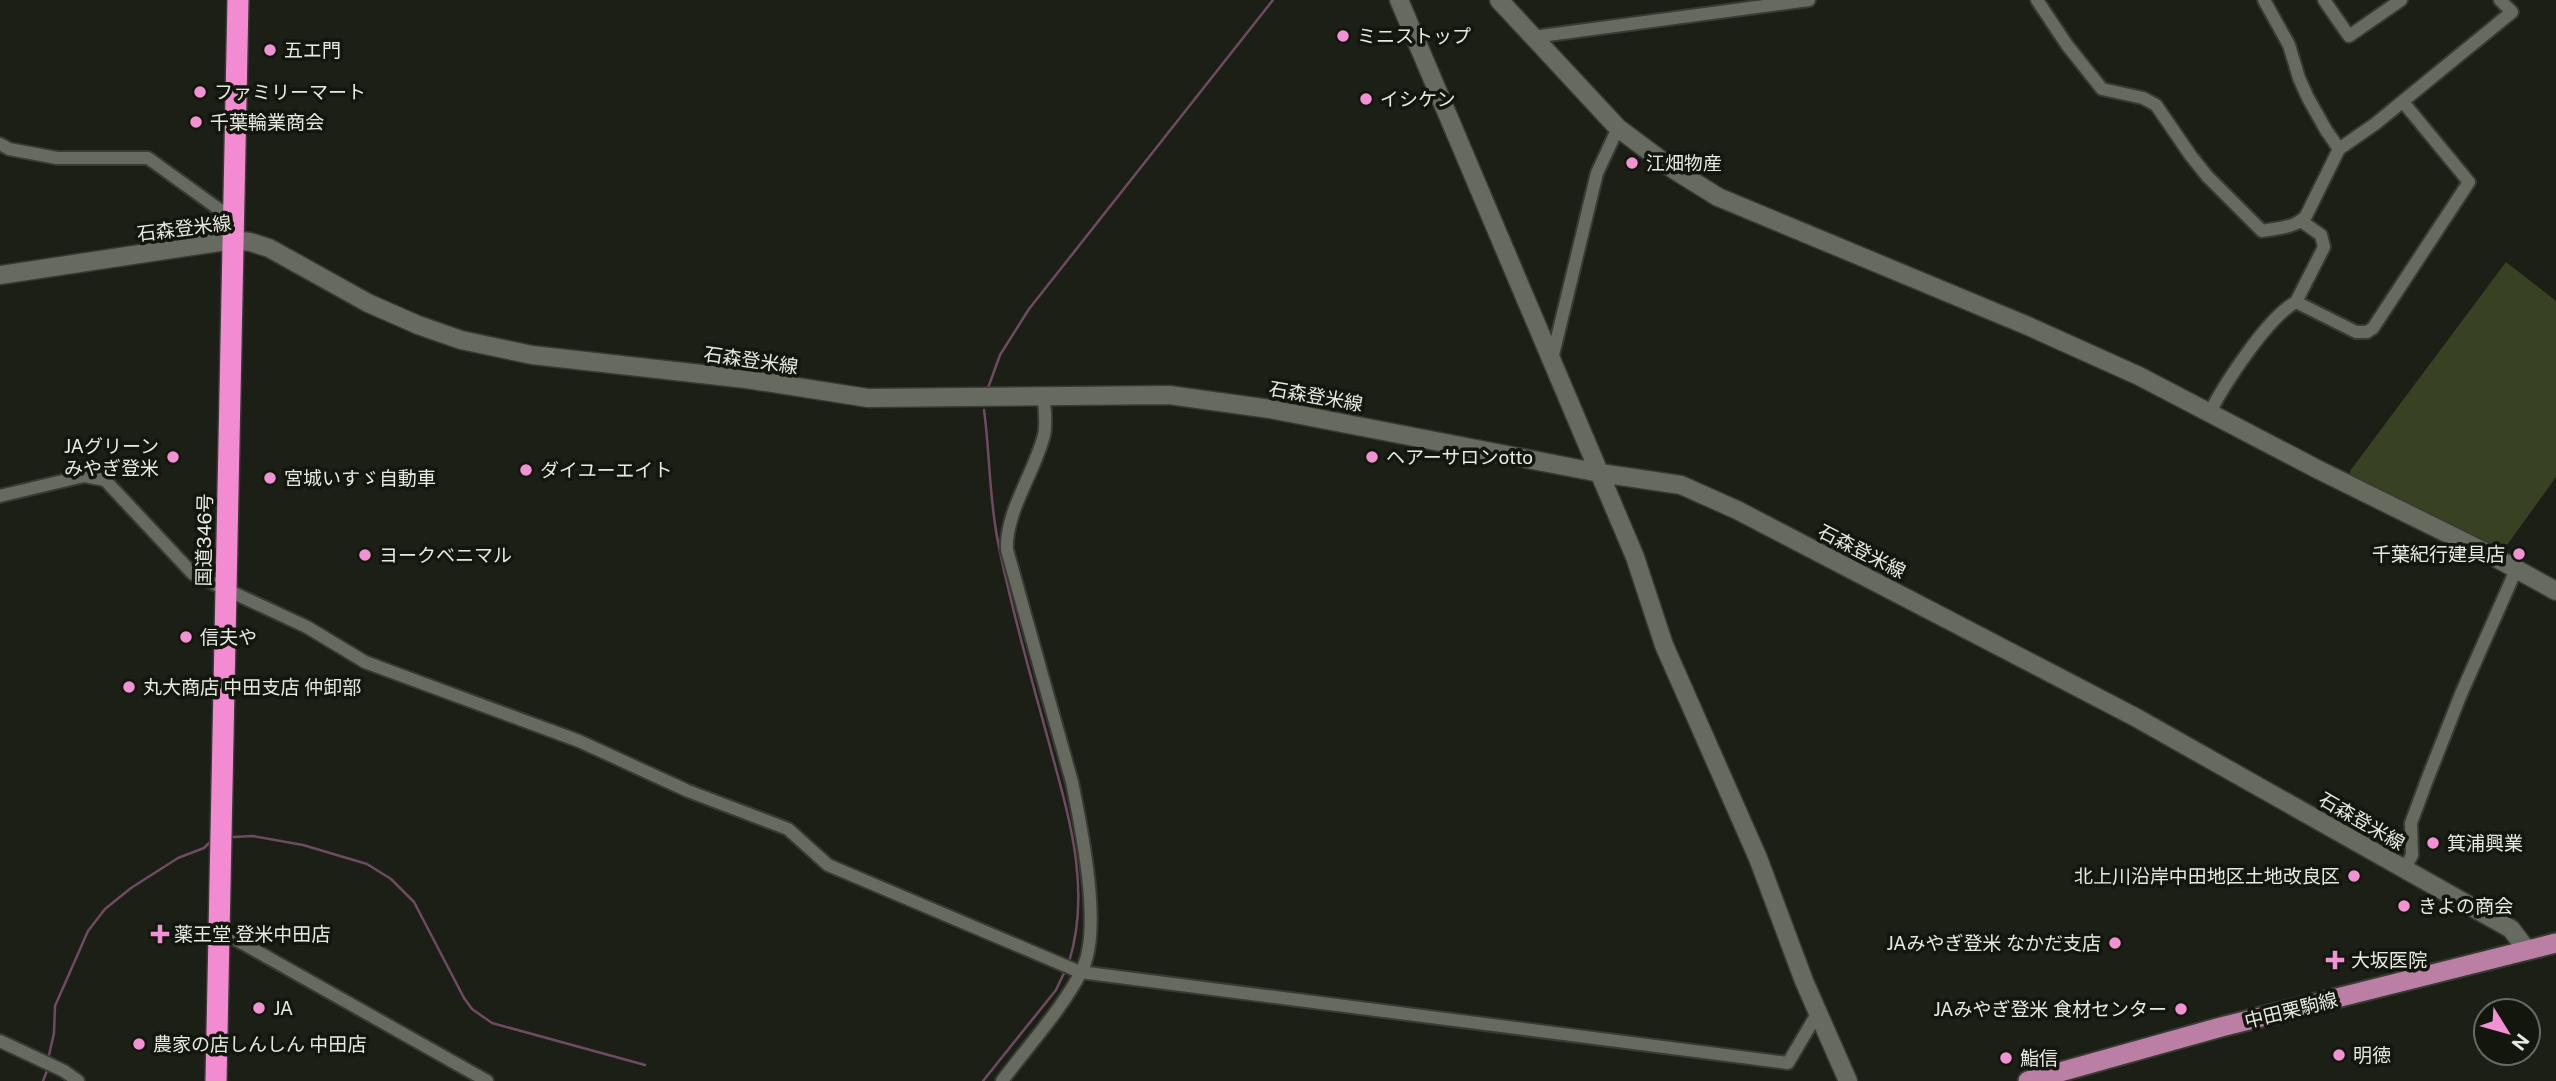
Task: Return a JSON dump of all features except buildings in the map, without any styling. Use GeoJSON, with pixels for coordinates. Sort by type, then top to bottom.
{"type":"FeatureCollection","features":[{"type":"Feature","properties":{"kind":"highway","name":"国道346号"},"geometry":{"type":"LineString","coordinates":[[216,1081],[238,0]]}},
{"type":"Feature","properties":{"kind":"main road"},"geometry":{"type":"LineString","coordinates":[[1399,0],[1635,557],[1664,645],[1758,858],[1817,1014],[1848,1081]]}},
{"type":"Feature","properties":{"kind":"main road"},"geometry":{"type":"LineString","coordinates":[[1499,0],[1618,128],[1673,169],[1718,197],[2028,326],[2139,376],[2556,591]]}},
{"type":"Feature","properties":{"kind":"main road","name":"石森登米線"},"geometry":{"type":"LineString","coordinates":[[0,275],[233,240],[250,242],[269,248],[368,303],[418,325],[461,341],[507,351],[746,379],[868,398],[1192,397],[1321,418],[1600,473],[1681,485],[1737,510],[2134,717],[2511,929],[2527,950]]}},
{"type":"Feature","properties":{"kind":"main road","name":"中田栗駒線"},"geometry":{"type":"LineString","coordinates":[[2028,1081],[2221,1027],[2556,943]]}},
{"type":"Feature","properties":{"kind":"street"},"geometry":{"type":"LineString","coordinates":[[1533,37],[1808,0]]}},
{"type":"Feature","properties":{"kind":"street"},"geometry":{"type":"LineString","coordinates":[[2037,0],[2067,45],[2102,89],[2143,98],[2156,104],[2207,176],[2262,231],[2288,227],[2301,221],[2339,149],[2403,102],[2512,12],[2500,0]]}},
{"type":"Feature","properties":{"kind":"street"},"geometry":{"type":"LineString","coordinates":[[2264,0],[2289,45],[2308,97],[2339,149]]}},
{"type":"Feature","properties":{"kind":"street"},"geometry":{"type":"LineString","coordinates":[[2324,0],[2349,36],[2402,0]]}},
{"type":"Feature","properties":{"kind":"street"},"geometry":{"type":"LineString","coordinates":[[2296,302],[2356,332],[2367,332],[2373,328],[2469,182],[2403,102]]}},
{"type":"Feature","properties":{"kind":"street"},"geometry":{"type":"LineString","coordinates":[[1551,360],[1597,173],[1618,128]]}},
{"type":"Feature","properties":{"kind":"street"},"geometry":{"type":"LineString","coordinates":[[0,144],[9,149],[57,158],[148,158],[220,210],[234,212]]}},
{"type":"Feature","properties":{"kind":"street"},"geometry":{"type":"LineString","coordinates":[[2210,412],[2263,334],[2296,302],[2324,247],[2321,234],[2301,221]]}},
{"type":"Feature","properties":{"kind":"street"},"geometry":{"type":"LineString","coordinates":[[1002,1081],[1070,990],[1076,971],[1088,951],[1090,925],[1080,820],[1072,782],[1007,550],[1009,526],[1045,432],[1044,396]]}},
{"type":"Feature","properties":{"kind":"street"},"geometry":{"type":"LineString","coordinates":[[0,496],[83,476],[105,480],[193,574],[307,627],[365,662],[579,741],[688,791],[788,829],[828,865],[1076,971],[1788,1063],[1817,1014]]}},
{"type":"Feature","properties":{"kind":"street"},"geometry":{"type":"LineString","coordinates":[[2404,870],[2412,855],[2412,823],[2419,801],[2466,682],[2516,570]]}},
{"type":"Feature","properties":{"kind":"street"},"geometry":{"type":"LineString","coordinates":[[219,930],[487,1081]]}},
{"type":"Feature","properties":{"kind":"street"},"geometry":{"type":"LineString","coordinates":[[0,1041],[64,1071],[78,1081]]}},
{"type":"Feature","properties":{"kind":"green space"},"geometry":{"type":"Polygon","coordinates":[[[2506,262],[2556,301],[2556,477],[2502,552],[2350,475],[2350,471],[2506,262]]]}},
{"type":"Feature","properties":{"kind":"waterway"},"geometry":{"type":"LineString","coordinates":[[988,388],[1000,355],[1029,309],[1273,0]]}},
{"type":"Feature","properties":{"kind":"waterway"},"geometry":{"type":"LineString","coordinates":[[984,410],[998,542],[1075,851],[1078,907],[1076,934],[1069,962]]}},
{"type":"Feature","properties":{"kind":"waterway"},"geometry":{"type":"LineString","coordinates":[[233,837],[253,836],[303,845],[367,864],[391,879],[414,902],[472,1009],[492,1023],[645,1065]]}},
{"type":"Feature","properties":{"kind":"waterway"},"geometry":{"type":"LineString","coordinates":[[49,1055],[54,1033],[55,1006],[88,931],[105,909],[131,888],[178,858],[204,848],[210,842]]}},
{"type":"Feature","properties":{"kind":"waterway"},"geometry":{"type":"LineString","coordinates":[[983,1081],[1056,990],[1065,971]]}},
{"type":"Feature","properties":{"kind":"waterway"},"geometry":{"type":"LineString","coordinates":[[43,1081],[48,1068]]}},
{"type":"Feature","properties":{"kind":"place","name":"ミニストップ"},"geometry":{"type":"Point","coordinates":[1343,36]}},
{"type":"Feature","properties":{"kind":"place","name":"五エ門"},"geometry":{"type":"Point","coordinates":[270,50]}},
{"type":"Feature","properties":{"kind":"place","name":"ファミリーマート"},"geometry":{"type":"Point","coordinates":[200,92]}},
{"type":"Feature","properties":{"kind":"place","name":"イシケン"},"geometry":{"type":"Point","coordinates":[1366,99]}},
{"type":"Feature","properties":{"kind":"place","name":"千葉輪業商会"},"geometry":{"type":"Point","coordinates":[196,122]}},
{"type":"Feature","properties":{"kind":"place","name":"江畑物産"},"geometry":{"type":"Point","coordinates":[1632,163]}},
{"type":"Feature","properties":{"kind":"place","name":"JAグリーン みやぎ登米"},"geometry":{"type":"Point","coordinates":[173,457]}},
{"type":"Feature","properties":{"kind":"place","name":"ヘアーサロンotto"},"geometry":{"type":"Point","coordinates":[1372,457]}},
{"type":"Feature","properties":{"kind":"place","name":"ダイユーエイト"},"geometry":{"type":"Point","coordinates":[526,470]}},
{"type":"Feature","properties":{"kind":"place","name":"宮城いすゞ自動車"},"geometry":{"type":"Point","coordinates":[270,478]}},
{"type":"Feature","properties":{"kind":"place","name":"千葉紀行建具店"},"geometry":{"type":"Point","coordinates":[2519,554]}},
{"type":"Feature","properties":{"kind":"place","name":"ヨークベニマル"},"geometry":{"type":"Point","coordinates":[365,555]}},
{"type":"Feature","properties":{"kind":"place","name":"信夫や"},"geometry":{"type":"Point","coordinates":[186,637]}},
{"type":"Feature","properties":{"kind":"place","name":"丸大商店 中田支店 仲卸部"},"geometry":{"type":"Point","coordinates":[129,687]}},
{"type":"Feature","properties":{"kind":"place","name":"箕浦興業"},"geometry":{"type":"Point","coordinates":[2433,843]}},
{"type":"Feature","properties":{"kind":"place","name":"北上川沿岸中田地区土地改良区"},"geometry":{"type":"Point","coordinates":[2354,876]}},
{"type":"Feature","properties":{"kind":"place","name":"きよの商会"},"geometry":{"type":"Point","coordinates":[2404,906]}},
{"type":"Feature","properties":{"kind":"place","name":"薬王堂 登米中田店"},"geometry":{"type":"Point","coordinates":[160,934]}},
{"type":"Feature","properties":{"kind":"place","name":"JAみやぎ登米 なかだ支店"},"geometry":{"type":"Point","coordinates":[2115,943]}},
{"type":"Feature","properties":{"kind":"place","name":"大坂医院"},"geometry":{"type":"Point","coordinates":[2335,960]}},
{"type":"Feature","properties":{"kind":"place","name":"JA"},"geometry":{"type":"Point","coordinates":[259,1008]}},
{"type":"Feature","properties":{"kind":"place","name":"JAみやぎ登米 食材センター"},"geometry":{"type":"Point","coordinates":[2181,1009]}},
{"type":"Feature","properties":{"kind":"place","name":"農家の店しんしん 中田店"},"geometry":{"type":"Point","coordinates":[139,1044]}},
{"type":"Feature","properties":{"kind":"place","name":"明徳"},"geometry":{"type":"Point","coordinates":[2339,1055]}},
{"type":"Feature","properties":{"kind":"place","name":"鮨信"},"geometry":{"type":"Point","coordinates":[2006,1058]}}]}
